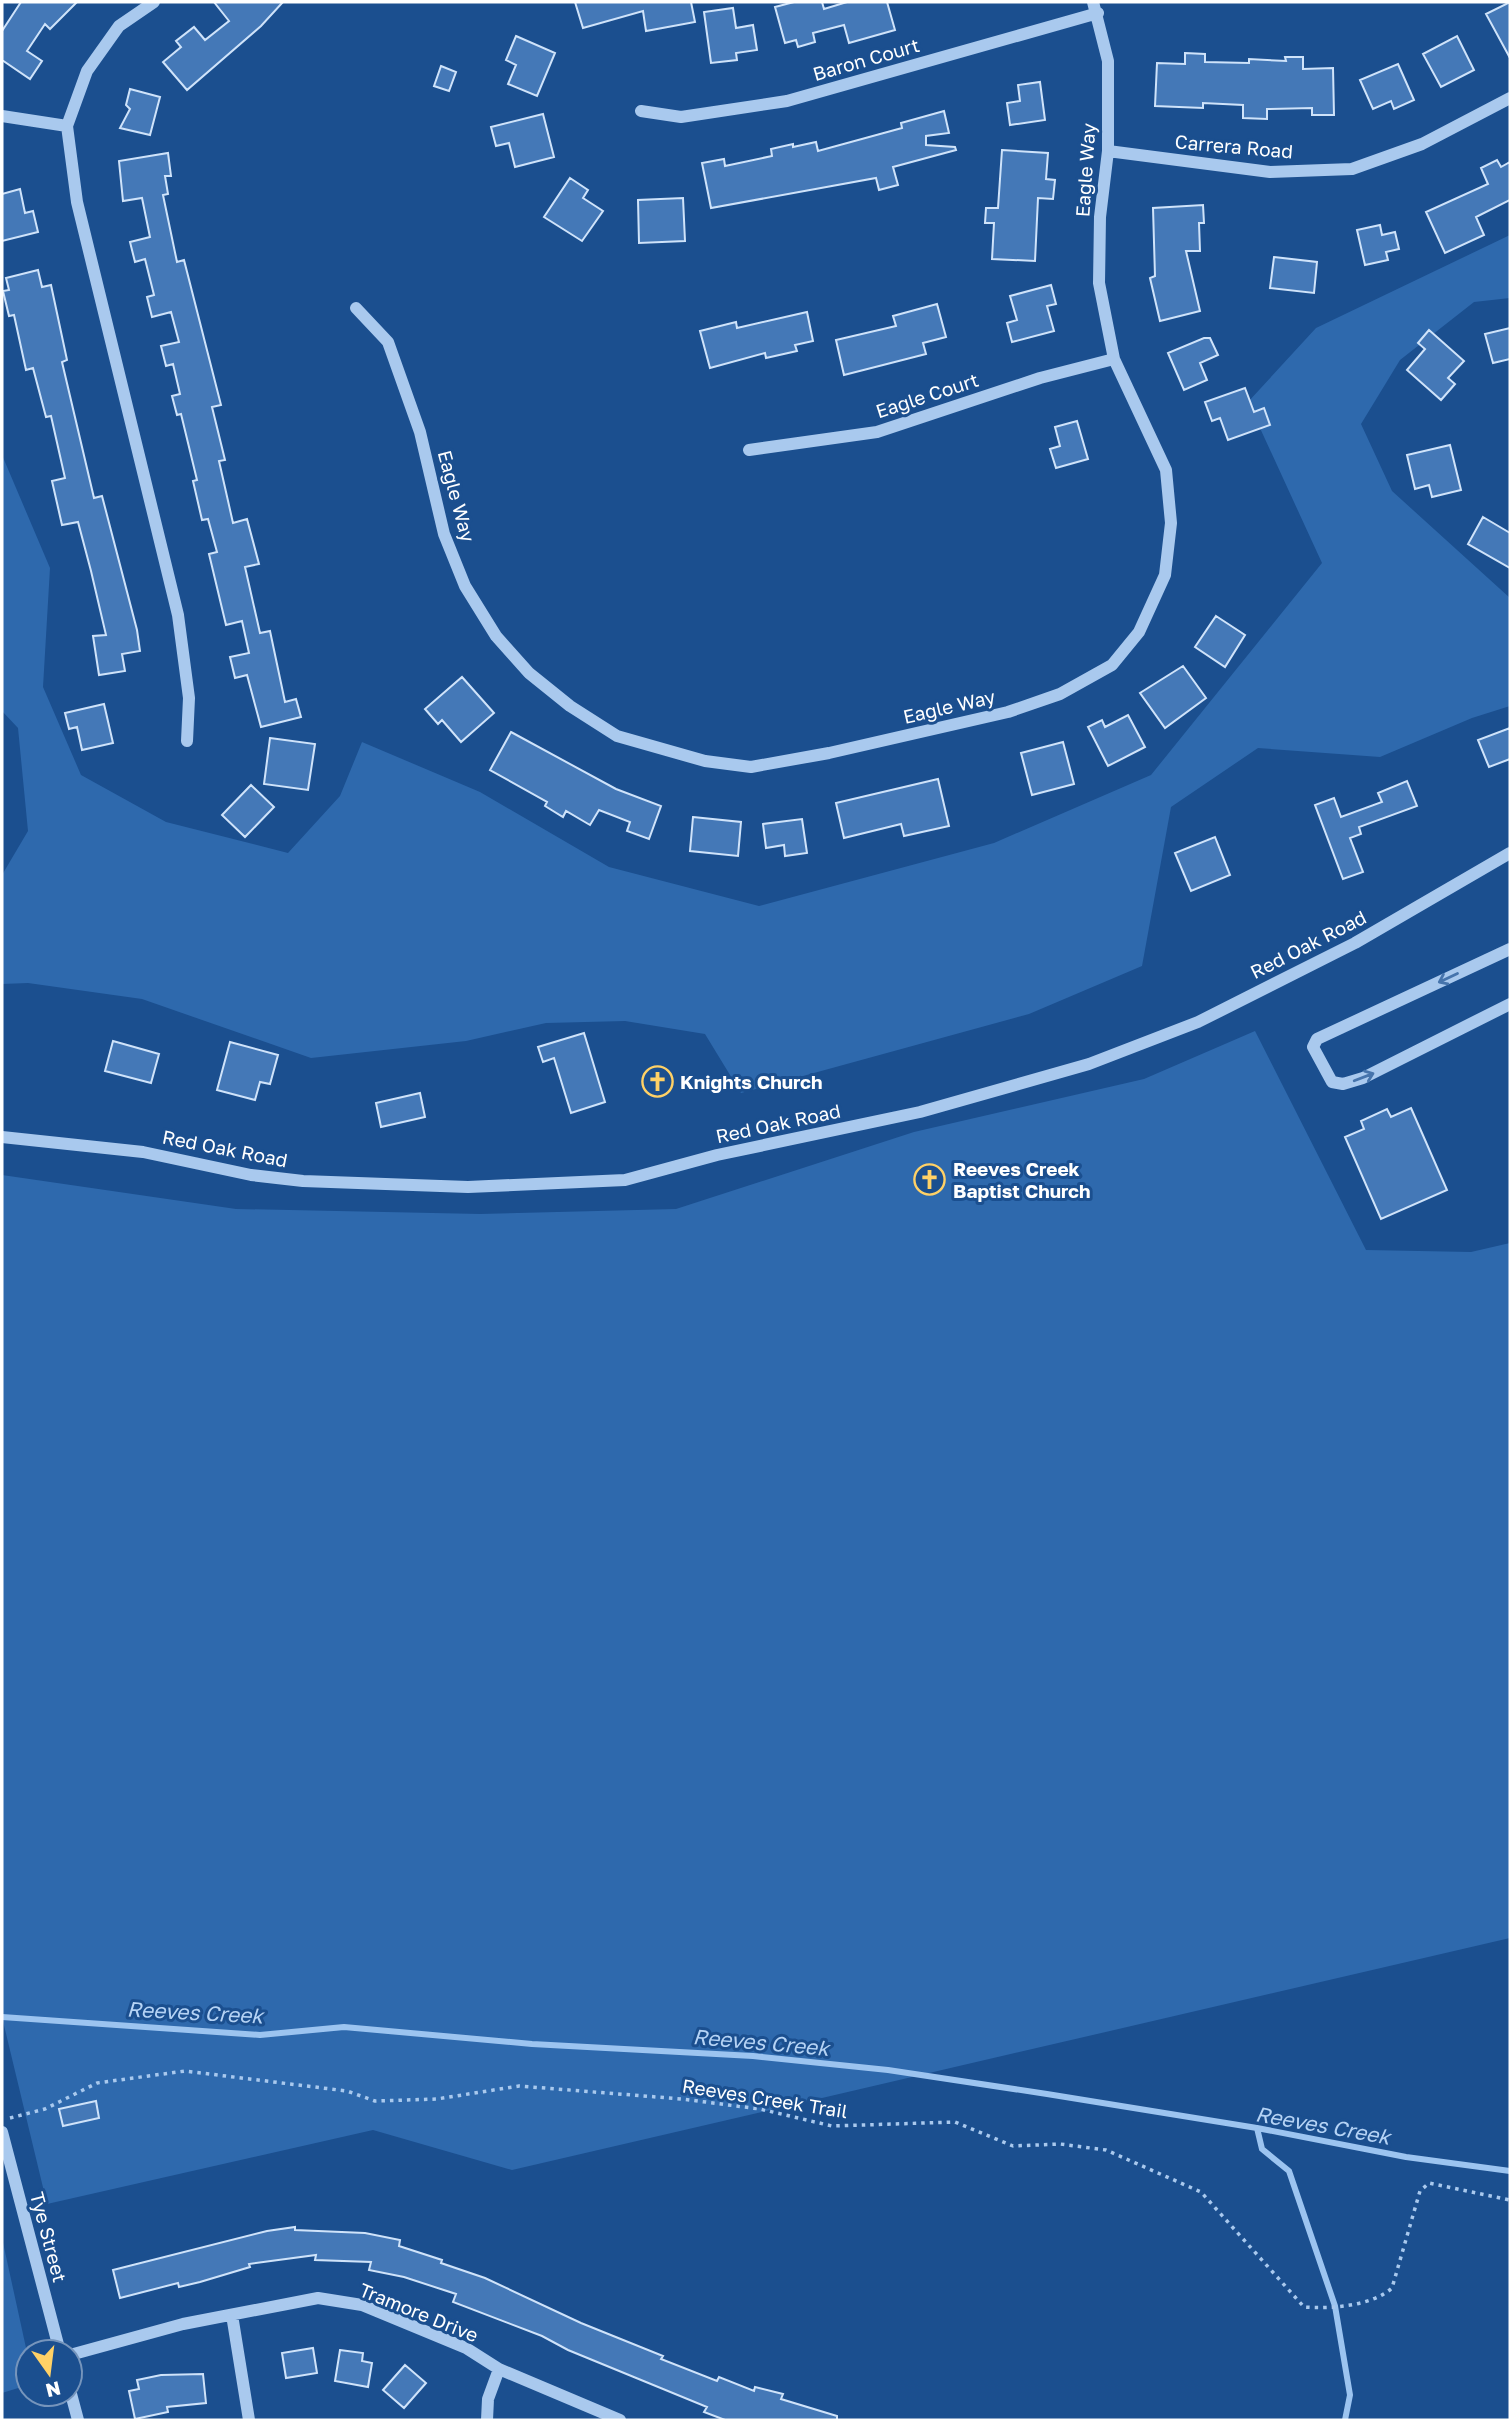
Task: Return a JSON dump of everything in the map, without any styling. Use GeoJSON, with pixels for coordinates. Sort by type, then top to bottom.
{"type":"FeatureCollection","features":[{"type":"Feature","properties":{"kind":"street"},"geometry":{"type":"LineString","coordinates":[[154,2],[119,26],[87,71],[67,126],[77,202],[178,615],[189,698],[187,741]]}},
{"type":"Feature","properties":{"kind":"street","name":"Baron Court"},"geometry":{"type":"LineString","coordinates":[[641,111],[681,117],[788,101],[1095,7]]}},
{"type":"Feature","properties":{"kind":"street","name":"Eagle Way"},"geometry":{"type":"LineString","coordinates":[[356,309],[388,342],[420,432],[444,534],[466,586],[496,636],[529,673],[569,706],[617,736],[705,761],[751,767],[830,753],[1008,712],[1060,694],[1112,666],[1139,632],[1165,575],[1171,523],[1166,470],[1114,359],[1099,283],[1100,217],[1108,151],[1108,61],[1095,7]]}},
{"type":"Feature","properties":{"kind":"street","name":"Carrera Road"},"geometry":{"type":"LineString","coordinates":[[1108,151],[1270,172],[1352,169],[1422,144],[1510,98]]}},
{"type":"Feature","properties":{"kind":"street"},"geometry":{"type":"LineString","coordinates":[[2,116],[67,126]]}},
{"type":"Feature","properties":{"kind":"street","name":"Eagle Court"},"geometry":{"type":"LineString","coordinates":[[749,450],[877,432],[1040,377],[1114,359]]}},
{"type":"Feature","properties":{"kind":"street","name":"Red Oak Road"},"geometry":{"type":"LineString","coordinates":[[2,1137],[143,1152],[251,1175],[303,1181],[468,1187],[625,1180],[717,1155],[920,1112],[1089,1064],[1222,1010],[1355,943],[1510,853]]}},
{"type":"Feature","properties":{"kind":"street"},"geometry":{"type":"LineString","coordinates":[[1510,948],[1317,1039],[1313,1047],[1332,1082],[1343,1084],[1363,1078],[1510,1004]]}},
{"type":"Feature","properties":{"kind":"street","name":"Tye Street"},"geometry":{"type":"LineString","coordinates":[[3,2126],[56,2338]]}},
{"type":"Feature","properties":{"kind":"street","name":"Tramore Drive"},"geometry":{"type":"LineString","coordinates":[[84,2350],[183,2324],[318,2298],[362,2305],[466,2348],[499,2369],[620,2420]]}},
{"type":"Feature","properties":{"kind":"street"},"geometry":{"type":"LineString","coordinates":[[232,2315],[249,2420]]}},
{"type":"Feature","properties":{"kind":"street"},"geometry":{"type":"LineString","coordinates":[[487,2420],[488,2399],[499,2369]]}},
{"type":"Feature","properties":{"kind":"path","name":"Reeves Creek Trail"},"geometry":{"type":"LineString","coordinates":[[3,2126],[97,2083],[185,2071],[347,2091],[375,2101],[437,2099],[519,2087],[682,2099],[760,2109],[832,2126],[955,2122],[1013,2146],[1060,2144],[1106,2150],[1200,2192],[1304,2307],[1323,2308],[1382,2298],[1392,2288],[1420,2191],[1429,2183],[1510,2200]]}},
{"type":"Feature","properties":{"kind":"shaded area"},"geometry":{"type":"Polygon","coordinates":[[[1510,235],[1510,298],[1474,302],[1400,360],[1361,424],[1392,491],[1510,598],[1510,706],[1472,718],[1380,757],[1258,748],[1171,807],[1142,966],[1029,1014],[741,1093],[705,1034],[625,1021],[546,1023],[466,1041],[311,1058],[142,999],[28,983],[2,984],[2,875],[28,831],[18,728],[2,711],[2,455],[50,568],[43,687],[81,775],[166,822],[288,853],[340,796],[362,742],[480,792],[609,867],[759,906],[994,843],[1151,775],[1322,563],[1248,402],[1316,328],[1510,235]]]}},
{"type":"Feature","properties":{"kind":"shaded area"},"geometry":{"type":"Polygon","coordinates":[[[1255,1031],[1366,1250],[1471,1252],[1510,1243],[1510,1938],[512,2170],[373,2130],[47,2204],[2,2017],[2,1175],[236,1209],[480,1214],[676,1209],[914,1132],[1144,1079],[1255,1031]]]}},
{"type":"Feature","properties":{"kind":"shaded area"},"geometry":{"type":"Polygon","coordinates":[[[2,2238],[24,2338],[14,2338],[14,2389],[2,2393],[2,2238]]]}},
{"type":"Feature","properties":{"kind":"building"},"geometry":{"type":"Polygon","coordinates":[[[21,2],[77,2],[50,29],[45,24],[27,51],[42,61],[30,79],[2,60],[2,31],[21,2]]]}},
{"type":"Feature","properties":{"kind":"building"},"geometry":{"type":"Polygon","coordinates":[[[214,2],[283,2],[261,26],[187,90],[163,62],[181,47],[176,41],[194,27],[205,40],[229,21],[214,2]]]}},
{"type":"Feature","properties":{"kind":"building"},"geometry":{"type":"Polygon","coordinates":[[[575,2],[691,2],[695,22],[646,31],[643,11],[583,28],[575,2]]]}},
{"type":"Feature","properties":{"kind":"building"},"geometry":{"type":"Polygon","coordinates":[[[794,2],[822,2],[824,9],[847,2],[887,2],[895,30],[849,43],[844,25],[813,33],[815,42],[798,47],[796,40],[785,43],[775,7],[794,2]]]}},
{"type":"Feature","properties":{"kind":"building"},"geometry":{"type":"Polygon","coordinates":[[[1510,2],[1510,58],[1486,14],[1510,2]]]}},
{"type":"Feature","properties":{"kind":"building"},"geometry":{"type":"Polygon","coordinates":[[[733,8],[736,28],[753,25],[757,50],[736,53],[737,60],[711,63],[704,12],[733,8]]]}},
{"type":"Feature","properties":{"kind":"building"},"geometry":{"type":"Polygon","coordinates":[[[516,36],[555,53],[537,96],[508,84],[516,65],[506,60],[516,36]]]}},
{"type":"Feature","properties":{"kind":"building"},"geometry":{"type":"Polygon","coordinates":[[[1457,36],[1474,70],[1441,87],[1423,54],[1457,36]]]}},
{"type":"Feature","properties":{"kind":"building"},"geometry":{"type":"Polygon","coordinates":[[[1185,53],[1205,54],[1205,62],[1249,63],[1249,59],[1286,61],[1285,57],[1303,57],[1303,69],[1333,68],[1334,115],[1312,115],[1312,108],[1267,109],[1267,119],[1243,118],[1243,105],[1203,103],[1203,108],[1155,106],[1157,63],[1185,64],[1185,53]]]}},
{"type":"Feature","properties":{"kind":"building"},"geometry":{"type":"Polygon","coordinates":[[[1398,64],[1414,100],[1394,109],[1391,101],[1373,109],[1360,80],[1398,64]]]}},
{"type":"Feature","properties":{"kind":"building"},"geometry":{"type":"Polygon","coordinates":[[[441,66],[456,72],[449,91],[434,86],[441,66]]]}},
{"type":"Feature","properties":{"kind":"building"},"geometry":{"type":"Polygon","coordinates":[[[1040,82],[1045,120],[1010,125],[1007,103],[1020,101],[1018,85],[1040,82]]]}},
{"type":"Feature","properties":{"kind":"building"},"geometry":{"type":"Polygon","coordinates":[[[130,89],[160,97],[150,135],[120,128],[130,109],[126,105],[130,89]]]}},
{"type":"Feature","properties":{"kind":"building"},"geometry":{"type":"Polygon","coordinates":[[[944,111],[949,133],[926,136],[926,145],[955,147],[956,150],[893,167],[898,185],[879,190],[876,178],[711,208],[702,163],[724,159],[725,166],[772,156],[771,149],[793,144],[793,147],[816,142],[818,151],[902,128],[901,123],[944,111]]]}},
{"type":"Feature","properties":{"kind":"building"},"geometry":{"type":"Polygon","coordinates":[[[543,114],[554,157],[515,167],[509,143],[496,146],[491,127],[543,114]]]}},
{"type":"Feature","properties":{"kind":"building"},"geometry":{"type":"Polygon","coordinates":[[[1002,150],[1048,153],[1046,179],[1055,180],[1053,199],[1038,198],[1035,261],[992,259],[994,223],[985,223],[986,208],[998,208],[1002,150]]]}},
{"type":"Feature","properties":{"kind":"building"},"geometry":{"type":"Polygon","coordinates":[[[168,153],[171,176],[165,176],[168,194],[163,195],[177,262],[184,260],[221,405],[212,407],[225,460],[219,461],[233,523],[247,519],[259,564],[245,567],[260,633],[270,631],[285,702],[296,699],[301,717],[261,727],[247,675],[235,678],[230,657],[249,653],[242,621],[226,625],[209,554],[217,552],[208,519],[202,520],[193,481],[197,480],[181,414],[177,415],[172,396],[180,394],[173,364],[166,366],[161,346],[179,342],[171,312],[152,317],[147,297],[154,295],[145,259],[135,262],[130,242],[150,237],[142,198],[123,201],[119,161],[168,153]]]}},
{"type":"Feature","properties":{"kind":"building"},"geometry":{"type":"Polygon","coordinates":[[[1497,160],[1501,167],[1510,162],[1510,200],[1476,217],[1484,235],[1445,253],[1426,212],[1488,184],[1481,168],[1497,160]]]}},
{"type":"Feature","properties":{"kind":"building"},"geometry":{"type":"Polygon","coordinates":[[[570,178],[588,190],[583,198],[603,211],[582,241],[544,217],[570,178]]]}},
{"type":"Feature","properties":{"kind":"building"},"geometry":{"type":"Polygon","coordinates":[[[20,189],[25,213],[33,211],[38,232],[2,241],[2,194],[20,189]]]}},
{"type":"Feature","properties":{"kind":"building"},"geometry":{"type":"Polygon","coordinates":[[[683,198],[685,241],[639,243],[638,200],[683,198]]]}},
{"type":"Feature","properties":{"kind":"building"},"geometry":{"type":"Polygon","coordinates":[[[1203,205],[1204,223],[1199,223],[1200,251],[1186,251],[1200,311],[1160,321],[1150,278],[1155,276],[1153,208],[1203,205]]]}},
{"type":"Feature","properties":{"kind":"building"},"geometry":{"type":"Polygon","coordinates":[[[1380,225],[1382,235],[1395,232],[1399,249],[1386,252],[1388,260],[1365,265],[1357,230],[1380,225]]]}},
{"type":"Feature","properties":{"kind":"building"},"geometry":{"type":"Polygon","coordinates":[[[1274,257],[1317,262],[1314,293],[1270,288],[1274,257]]]}},
{"type":"Feature","properties":{"kind":"building"},"geometry":{"type":"Polygon","coordinates":[[[38,270],[42,287],[51,285],[67,360],[62,362],[94,498],[102,496],[137,630],[140,651],[122,654],[125,671],[99,675],[93,636],[106,635],[91,571],[78,522],[62,525],[52,481],[65,478],[51,416],[46,417],[33,368],[26,370],[14,315],[9,316],[3,291],[9,290],[6,278],[38,270]]]}},
{"type":"Feature","properties":{"kind":"building"},"geometry":{"type":"Polygon","coordinates":[[[1051,285],[1056,304],[1047,306],[1054,331],[1012,342],[1007,323],[1017,320],[1010,296],[1051,285]]]}},
{"type":"Feature","properties":{"kind":"building"},"geometry":{"type":"Polygon","coordinates":[[[937,304],[946,337],[923,343],[926,354],[844,375],[836,340],[896,326],[893,316],[937,304]]]}},
{"type":"Feature","properties":{"kind":"building"},"geometry":{"type":"Polygon","coordinates":[[[807,312],[813,341],[795,345],[797,351],[766,358],[765,353],[710,368],[700,331],[736,322],[737,328],[807,312]]]}},
{"type":"Feature","properties":{"kind":"building"},"geometry":{"type":"Polygon","coordinates":[[[1510,328],[1510,359],[1493,363],[1485,334],[1510,328]]]}},
{"type":"Feature","properties":{"kind":"building"},"geometry":{"type":"Polygon","coordinates":[[[1429,330],[1464,361],[1448,378],[1455,384],[1441,400],[1407,370],[1425,349],[1418,343],[1429,330]]]}},
{"type":"Feature","properties":{"kind":"building"},"geometry":{"type":"Polygon","coordinates":[[[1210,338],[1218,355],[1200,363],[1207,380],[1184,390],[1168,353],[1210,338]]]}},
{"type":"Feature","properties":{"kind":"building"},"geometry":{"type":"Polygon","coordinates":[[[1245,388],[1254,412],[1264,408],[1270,425],[1228,440],[1220,418],[1212,421],[1205,402],[1245,388]]]}},
{"type":"Feature","properties":{"kind":"building"},"geometry":{"type":"Polygon","coordinates":[[[1077,421],[1088,459],[1056,468],[1050,449],[1060,446],[1055,427],[1077,421]]]}},
{"type":"Feature","properties":{"kind":"building"},"geometry":{"type":"Polygon","coordinates":[[[1450,445],[1461,490],[1432,497],[1429,485],[1415,489],[1407,455],[1450,445]]]}},
{"type":"Feature","properties":{"kind":"building"},"geometry":{"type":"Polygon","coordinates":[[[1483,517],[1510,533],[1510,568],[1468,544],[1483,517]]]}},
{"type":"Feature","properties":{"kind":"building"},"geometry":{"type":"Polygon","coordinates":[[[1216,616],[1245,635],[1225,667],[1195,647],[1216,616]]]}},
{"type":"Feature","properties":{"kind":"building"},"geometry":{"type":"Polygon","coordinates":[[[1183,666],[1206,698],[1165,728],[1140,693],[1183,666]]]}},
{"type":"Feature","properties":{"kind":"building"},"geometry":{"type":"Polygon","coordinates":[[[462,677],[494,713],[461,742],[442,720],[438,724],[425,709],[462,677]]]}},
{"type":"Feature","properties":{"kind":"building"},"geometry":{"type":"Polygon","coordinates":[[[104,704],[113,743],[82,750],[77,727],[69,729],[65,713],[104,704]]]}},
{"type":"Feature","properties":{"kind":"building"},"geometry":{"type":"Polygon","coordinates":[[[1128,715],[1145,747],[1108,766],[1088,727],[1102,720],[1105,727],[1128,715]]]}},
{"type":"Feature","properties":{"kind":"building"},"geometry":{"type":"Polygon","coordinates":[[[1510,728],[1510,759],[1489,767],[1478,740],[1510,728]]]}},
{"type":"Feature","properties":{"kind":"building"},"geometry":{"type":"Polygon","coordinates":[[[511,732],[616,789],[661,806],[649,839],[627,831],[630,822],[599,810],[590,825],[566,811],[563,817],[545,806],[547,802],[490,770],[511,732]]]}},
{"type":"Feature","properties":{"kind":"building"},"geometry":{"type":"Polygon","coordinates":[[[270,738],[315,744],[308,790],[264,784],[270,738]]]}},
{"type":"Feature","properties":{"kind":"building"},"geometry":{"type":"Polygon","coordinates":[[[1063,742],[1074,784],[1032,795],[1021,753],[1063,742]]]}},
{"type":"Feature","properties":{"kind":"building"},"geometry":{"type":"Polygon","coordinates":[[[938,779],[949,826],[904,836],[901,824],[844,838],[836,803],[938,779]]]}},
{"type":"Feature","properties":{"kind":"building"},"geometry":{"type":"Polygon","coordinates":[[[1407,781],[1417,806],[1359,827],[1361,834],[1350,838],[1363,872],[1343,879],[1315,805],[1334,798],[1341,817],[1382,802],[1378,793],[1407,781]]]}},
{"type":"Feature","properties":{"kind":"building"},"geometry":{"type":"Polygon","coordinates":[[[251,785],[274,807],[245,837],[222,815],[251,785]]]}},
{"type":"Feature","properties":{"kind":"building"},"geometry":{"type":"Polygon","coordinates":[[[693,817],[741,822],[738,856],[690,851],[693,817]]]}},
{"type":"Feature","properties":{"kind":"building"},"geometry":{"type":"Polygon","coordinates":[[[802,819],[807,853],[785,856],[784,845],[766,848],[763,824],[802,819]]]}},
{"type":"Feature","properties":{"kind":"building"},"geometry":{"type":"Polygon","coordinates":[[[1215,837],[1230,875],[1191,891],[1175,853],[1215,837]]]}},
{"type":"Feature","properties":{"kind":"building"},"geometry":{"type":"Polygon","coordinates":[[[584,1033],[605,1102],[571,1113],[554,1058],[543,1062],[538,1047],[584,1033]]]}},
{"type":"Feature","properties":{"kind":"building"},"geometry":{"type":"Polygon","coordinates":[[[113,1041],[159,1054],[151,1083],[105,1071],[113,1041]]]}},
{"type":"Feature","properties":{"kind":"building"},"geometry":{"type":"Polygon","coordinates":[[[230,1042],[278,1055],[270,1084],[260,1082],[255,1100],[217,1090],[230,1042]]]}},
{"type":"Feature","properties":{"kind":"building"},"geometry":{"type":"Polygon","coordinates":[[[420,1093],[425,1117],[381,1127],[376,1103],[420,1093]]]}},
{"type":"Feature","properties":{"kind":"building"},"geometry":{"type":"Polygon","coordinates":[[[1411,1108],[1447,1190],[1381,1219],[1345,1137],[1364,1129],[1361,1121],[1387,1109],[1391,1117],[1411,1108]]]}},
{"type":"Feature","properties":{"kind":"building"},"geometry":{"type":"Polygon","coordinates":[[[96,2101],[99,2118],[63,2126],[59,2109],[96,2101]]]}},
{"type":"Feature","properties":{"kind":"building"},"geometry":{"type":"Polygon","coordinates":[[[295,2227],[295,2230],[365,2233],[400,2240],[399,2246],[485,2278],[581,2323],[663,2356],[661,2359],[717,2381],[719,2377],[754,2391],[755,2387],[783,2394],[781,2399],[837,2416],[837,2420],[725,2420],[704,2412],[707,2407],[568,2350],[542,2336],[453,2302],[456,2294],[404,2277],[369,2270],[371,2262],[315,2260],[316,2255],[249,2264],[250,2267],[200,2282],[179,2287],[178,2283],[120,2298],[113,2270],[267,2231],[295,2227]]]}},
{"type":"Feature","properties":{"kind":"building"},"geometry":{"type":"Polygon","coordinates":[[[313,2348],[317,2373],[286,2378],[282,2353],[313,2348]]]}},
{"type":"Feature","properties":{"kind":"building"},"geometry":{"type":"Polygon","coordinates":[[[340,2350],[363,2353],[362,2361],[372,2363],[368,2387],[335,2381],[340,2350]]]}},
{"type":"Feature","properties":{"kind":"building"},"geometry":{"type":"Polygon","coordinates":[[[405,2365],[426,2383],[404,2408],[383,2390],[405,2365]]]}},
{"type":"Feature","properties":{"kind":"building"},"geometry":{"type":"Polygon","coordinates":[[[203,2374],[206,2403],[167,2407],[168,2412],[135,2419],[129,2391],[139,2389],[137,2380],[161,2375],[203,2374]]]}},
{"type":"Feature","properties":{"kind":"waterway","name":"Reeves Creek"},"geometry":{"type":"LineString","coordinates":[[2,2017],[260,2035],[344,2027],[532,2044],[753,2056],[888,2070],[1047,2094],[1257,2128],[1406,2157],[1510,2171]]}},
{"type":"Feature","properties":{"kind":"waterway"},"geometry":{"type":"LineString","coordinates":[[1257,2128],[1262,2149],[1289,2171],[1335,2306],[1350,2395],[1345,2420]]}},
{"type":"Feature","properties":{"kind":"place","name":"Knights Church"},"geometry":{"type":"Point","coordinates":[657,1081]}},
{"type":"Feature","properties":{"kind":"place","name":"Reeves Creek Baptist Church"},"geometry":{"type":"Point","coordinates":[930,1179]}}]}
